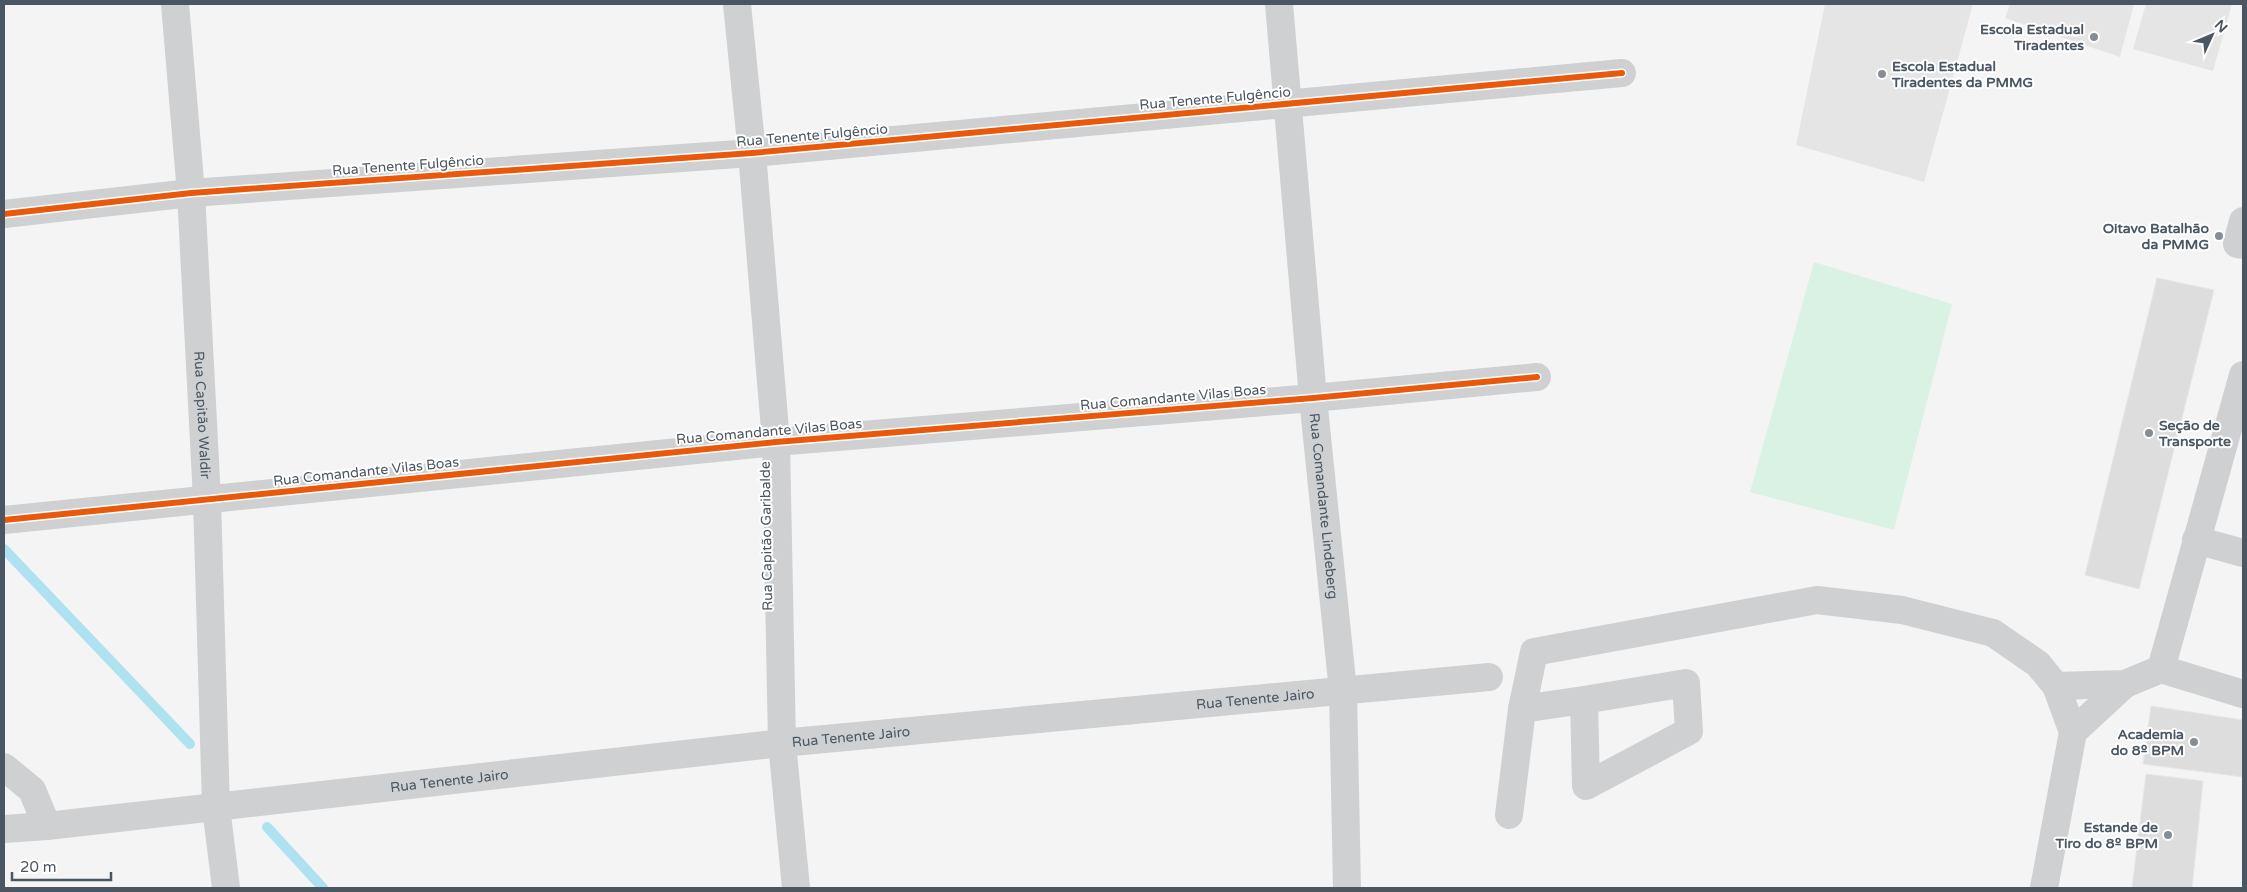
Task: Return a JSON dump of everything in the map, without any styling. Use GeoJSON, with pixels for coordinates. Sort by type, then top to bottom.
{"type":"FeatureCollection","features":[{"type":"Feature","properties":{"kind":"street","name":"Rua Capitão Waldir"},"geometry":{"type":"LineString","coordinates":[[175,4],[191,193],[207,499],[216,808],[226,888]]}},
{"type":"Feature","properties":{"kind":"street","name":"Rua Capitão Garibalde"},"geometry":{"type":"LineString","coordinates":[[737,4],[752,153],[776,442],[782,743],[796,888]]}},
{"type":"Feature","properties":{"kind":"street","name":"Rua Comandante Lindeberg"},"geometry":{"type":"LineString","coordinates":[[1279,4],[1313,398],[1343,691],[1348,888]]}},
{"type":"Feature","properties":{"kind":"street","name":"Rua Tenente Fulgêncio"},"geometry":{"type":"LineString","coordinates":[[4,214],[191,193],[752,153],[1622,73]]}},
{"type":"Feature","properties":{"kind":"street"},"geometry":{"type":"LineString","coordinates":[[2243,221],[2237,244],[2243,245]]}},
{"type":"Feature","properties":{"kind":"street"},"geometry":{"type":"LineString","coordinates":[[2161,670],[2243,375]]}},
{"type":"Feature","properties":{"kind":"street","name":"Rua Comandante Vilas Boas"},"geometry":{"type":"LineString","coordinates":[[4,520],[776,442],[1313,398],[1537,377]]}},
{"type":"Feature","properties":{"kind":"street"},"geometry":{"type":"LineString","coordinates":[[2196,540],[2243,553]]}},
{"type":"Feature","properties":{"kind":"street"},"geometry":{"type":"LineString","coordinates":[[1509,815],[1522,709],[1534,652],[1817,600],[1902,610],[1993,633],[2038,664],[2056,686],[2073,732],[2044,888]]}},
{"type":"Feature","properties":{"kind":"street"},"geometry":{"type":"LineString","coordinates":[[2056,686],[2124,684],[2161,670],[2243,694]]}},
{"type":"Feature","properties":{"kind":"street","name":"Rua Tenente Jairo"},"geometry":{"type":"LineString","coordinates":[[4,829],[216,808],[782,743],[1489,677]]}},
{"type":"Feature","properties":{"kind":"street"},"geometry":{"type":"LineString","coordinates":[[1522,709],[1686,683],[1689,731],[1586,786],[1584,700]]}},
{"type":"Feature","properties":{"kind":"street"},"geometry":{"type":"LineString","coordinates":[[2073,732],[2124,684]]}},
{"type":"Feature","properties":{"kind":"street"},"geometry":{"type":"LineString","coordinates":[[4,766],[32,790],[47,826]]}},
{"type":"Feature","properties":{"kind":"shaded area","name":"Escola Estadual Tiradentes da PMMG"},"geometry":{"type":"Polygon","coordinates":[[[1825,4],[1973,4],[1924,182],[1796,145],[1825,4]]]}},
{"type":"Feature","properties":{"kind":"shaded area","name":"Escola Estadual Tiradentes"},"geometry":{"type":"Polygon","coordinates":[[[2010,4],[2134,4],[2120,57],[2005,18],[2010,4]]]}},
{"type":"Feature","properties":{"kind":"shaded area"},"geometry":{"type":"Polygon","coordinates":[[[2146,4],[2232,4],[2213,71],[2133,49],[2146,4]]]}},
{"type":"Feature","properties":{"kind":"green space"},"geometry":{"type":"Polygon","coordinates":[[[1814,262],[1952,304],[1894,530],[1750,492],[1814,262]]]}},
{"type":"Feature","properties":{"kind":"building","name":"Seção de Transporte"},"geometry":{"type":"Polygon","coordinates":[[[2157,278],[2214,290],[2139,589],[2085,575],[2157,278]]]}},
{"type":"Feature","properties":{"kind":"building","name":"Academia do 8º BPM"},"geometry":{"type":"Polygon","coordinates":[[[2151,706],[2243,720],[2243,777],[2143,764],[2151,706]]]}},
{"type":"Feature","properties":{"kind":"building","name":"Estande de Tiro do 8º BPM"},"geometry":{"type":"Polygon","coordinates":[[[2146,774],[2203,781],[2192,888],[2132,888],[2146,774]]]}},
{"type":"Feature","properties":{"kind":"waterway"},"geometry":{"type":"LineString","coordinates":[[4,549],[190,744]]}},
{"type":"Feature","properties":{"kind":"waterway"},"geometry":{"type":"LineString","coordinates":[[267,827],[323,888]]}},
{"type":"Feature","properties":{"kind":"cycle path"},"geometry":{"type":"LineString","coordinates":[[4,214],[191,193],[752,153],[1622,73]]}},
{"type":"Feature","properties":{"kind":"cycle path"},"geometry":{"type":"LineString","coordinates":[[4,520],[776,442],[1313,398],[1537,377]]}},
{"type":"Feature","properties":{"kind":"place","name":"Escola Estadual Tiradentes"},"geometry":{"type":"Point","coordinates":[2094,37]}},
{"type":"Feature","properties":{"kind":"place","name":"Escola Estadual Tiradentes da PMMG"},"geometry":{"type":"Point","coordinates":[1882,74]}},
{"type":"Feature","properties":{"kind":"place","name":"Oitavo Batalhão da PMMG"},"geometry":{"type":"Point","coordinates":[2219,236]}},
{"type":"Feature","properties":{"kind":"place","name":"Seção de Transporte"},"geometry":{"type":"Point","coordinates":[2149,433]}},
{"type":"Feature","properties":{"kind":"place","name":"Academia do 8º BPM"},"geometry":{"type":"Point","coordinates":[2194,742]}},
{"type":"Feature","properties":{"kind":"place","name":"Estande de Tiro do 8º BPM"},"geometry":{"type":"Point","coordinates":[2168,835]}}]}
